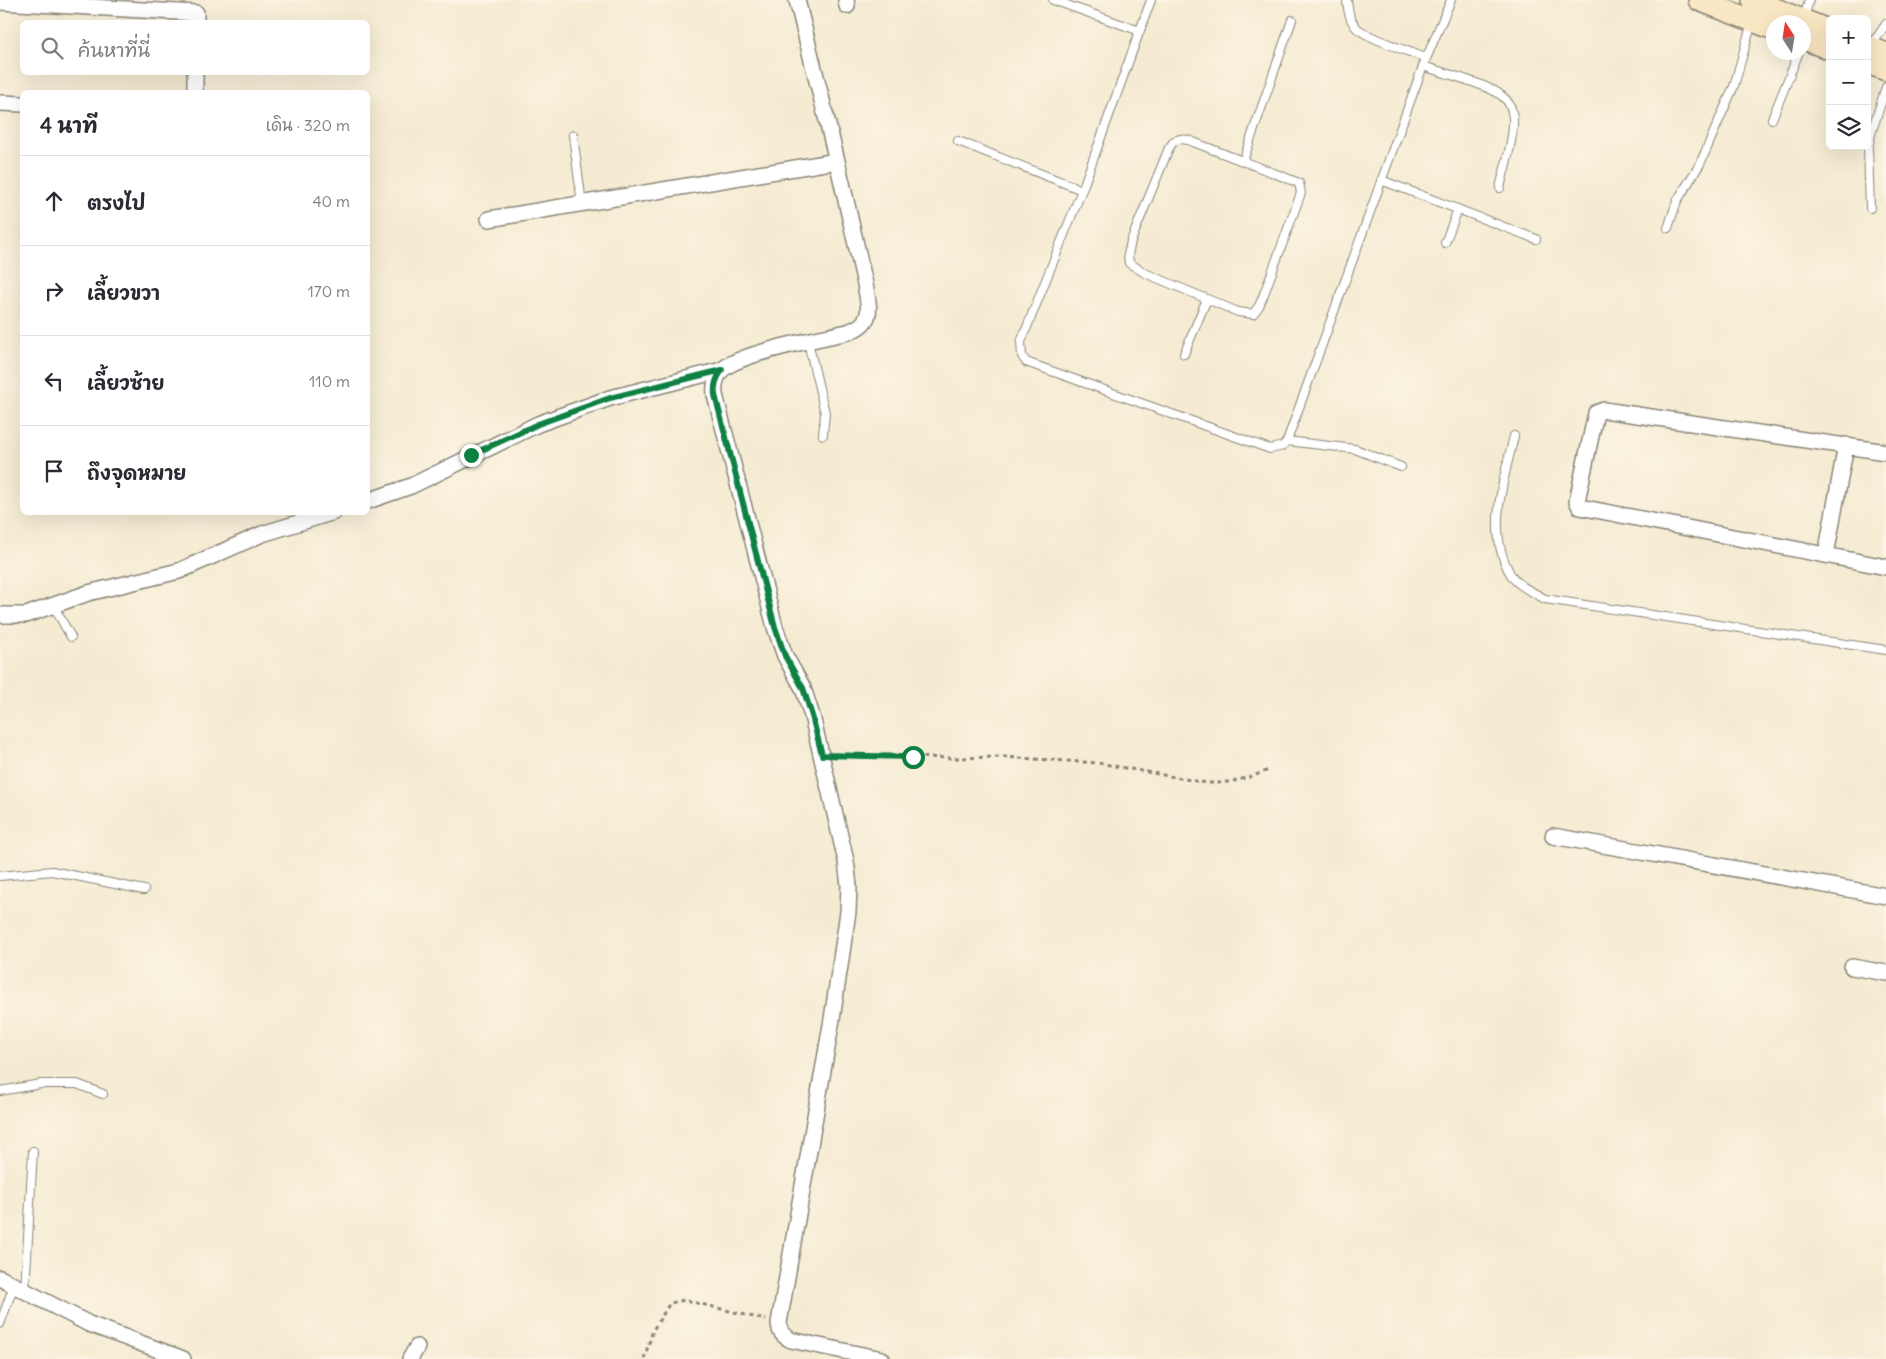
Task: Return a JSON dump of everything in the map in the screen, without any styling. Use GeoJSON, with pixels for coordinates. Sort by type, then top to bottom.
{"type":"FeatureCollection","features":[{"type":"Feature","properties":{"kind":"main road"},"geometry":{"type":"LineString","coordinates":[[1698,0],[1766,26]]}},
{"type":"Feature","properties":{"kind":"main road"},"geometry":{"type":"LineString","coordinates":[[1753,0],[1782,15]]}},
{"type":"Feature","properties":{"kind":"main road"},"geometry":{"type":"LineString","coordinates":[[1811,28],[1826,30]]}},
{"type":"Feature","properties":{"kind":"main road"},"geometry":{"type":"LineString","coordinates":[[1811,32],[1826,45]]}},
{"type":"Feature","properties":{"kind":"main road"},"geometry":{"type":"LineString","coordinates":[[1873,53],[1886,70]]}},
{"type":"Feature","properties":{"kind":"street"},"geometry":{"type":"LineString","coordinates":[[370,500],[411,486],[538,424],[610,398],[722,370],[746,357],[860,328],[868,319],[865,284],[797,0]]}},
{"type":"Feature","properties":{"kind":"street"},"geometry":{"type":"LineString","coordinates":[[0,2],[196,13],[196,20]]}},
{"type":"Feature","properties":{"kind":"street"},"geometry":{"type":"LineString","coordinates":[[195,75],[195,90]]}},
{"type":"Feature","properties":{"kind":"street"},"geometry":{"type":"LineString","coordinates":[[0,103],[20,104]]}},
{"type":"Feature","properties":{"kind":"street"},"geometry":{"type":"LineString","coordinates":[[490,219],[837,161]]}},
{"type":"Feature","properties":{"kind":"street"},"geometry":{"type":"LineString","coordinates":[[722,370],[714,386],[715,395],[775,627],[785,656],[803,688],[812,716],[846,861],[849,886],[848,912],[832,1019],[779,1323],[780,1331],[783,1336],[790,1340],[882,1359]]}},
{"type":"Feature","properties":{"kind":"street"},"geometry":{"type":"LineString","coordinates":[[1886,452],[1604,410],[1596,413],[1577,501],[1580,507],[1886,567]]}},
{"type":"Feature","properties":{"kind":"street"},"geometry":{"type":"LineString","coordinates":[[1826,555],[1846,445]]}},
{"type":"Feature","properties":{"kind":"street"},"geometry":{"type":"LineString","coordinates":[[0,615],[26,615],[88,593],[178,571],[262,534],[324,515]]}},
{"type":"Feature","properties":{"kind":"street"},"geometry":{"type":"LineString","coordinates":[[1553,836],[1886,896]]}},
{"type":"Feature","properties":{"kind":"street"},"geometry":{"type":"LineString","coordinates":[[1852,967],[1886,973]]}},
{"type":"Feature","properties":{"kind":"street"},"geometry":{"type":"LineString","coordinates":[[0,1278],[89,1324],[183,1359]]}},
{"type":"Feature","properties":{"kind":"lane"},"geometry":{"type":"LineString","coordinates":[[1053,0],[1140,31]]}},
{"type":"Feature","properties":{"kind":"lane"},"geometry":{"type":"LineString","coordinates":[[1151,0],[1082,190],[1021,342],[1022,356],[1026,362],[1264,447],[1278,448],[1287,441],[1423,66],[1451,0]]}},
{"type":"Feature","properties":{"kind":"lane"},"geometry":{"type":"LineString","coordinates":[[1347,0],[1349,16],[1356,28],[1368,35],[1426,58]]}},
{"type":"Feature","properties":{"kind":"lane"},"geometry":{"type":"LineString","coordinates":[[1243,161],[1292,20]]}},
{"type":"Feature","properties":{"kind":"lane"},"geometry":{"type":"LineString","coordinates":[[1668,228],[1677,201],[1700,164],[1734,86],[1752,22]]}},
{"type":"Feature","properties":{"kind":"lane"},"geometry":{"type":"LineString","coordinates":[[1873,53],[1886,24]]}},
{"type":"Feature","properties":{"kind":"lane"},"geometry":{"type":"LineString","coordinates":[[1772,119],[1796,60]]}},
{"type":"Feature","properties":{"kind":"lane"},"geometry":{"type":"LineString","coordinates":[[1423,66],[1480,85],[1501,95],[1510,105],[1513,114],[1512,134],[1500,188]]}},
{"type":"Feature","properties":{"kind":"lane"},"geometry":{"type":"LineString","coordinates":[[1870,208],[1868,148],[1886,87]]}},
{"type":"Feature","properties":{"kind":"lane"},"geometry":{"type":"LineString","coordinates":[[573,135],[582,204]]}},
{"type":"Feature","properties":{"kind":"lane"},"geometry":{"type":"LineString","coordinates":[[1180,139],[1188,140],[1299,183],[1301,193],[1257,310],[1253,314],[1247,314],[1207,299],[1135,268],[1129,263],[1128,254],[1131,241],[1169,148],[1174,141],[1180,139]]}},
{"type":"Feature","properties":{"kind":"lane"},"geometry":{"type":"LineString","coordinates":[[958,141],[1082,190]]}},
{"type":"Feature","properties":{"kind":"lane"},"geometry":{"type":"LineString","coordinates":[[1381,180],[1536,239]]}},
{"type":"Feature","properties":{"kind":"lane"},"geometry":{"type":"LineString","coordinates":[[1445,243],[1458,209]]}},
{"type":"Feature","properties":{"kind":"lane"},"geometry":{"type":"LineString","coordinates":[[1184,354],[1207,299]]}},
{"type":"Feature","properties":{"kind":"lane"},"geometry":{"type":"LineString","coordinates":[[808,342],[825,413],[823,435]]}},
{"type":"Feature","properties":{"kind":"lane"},"geometry":{"type":"LineString","coordinates":[[1514,436],[1499,500],[1497,526],[1502,554],[1511,575],[1522,586],[1545,599],[1886,650]]}},
{"type":"Feature","properties":{"kind":"lane"},"geometry":{"type":"LineString","coordinates":[[1287,441],[1355,449],[1401,467]]}},
{"type":"Feature","properties":{"kind":"lane"},"geometry":{"type":"LineString","coordinates":[[52,605],[72,637]]}},
{"type":"Feature","properties":{"kind":"lane"},"geometry":{"type":"LineString","coordinates":[[0,876],[52,871],[144,890]]}},
{"type":"Feature","properties":{"kind":"lane"},"geometry":{"type":"LineString","coordinates":[[0,1091],[41,1084],[77,1084],[103,1094]]}},
{"type":"Feature","properties":{"kind":"lane"},"geometry":{"type":"LineString","coordinates":[[0,1324],[19,1288],[33,1151]]}},
{"type":"Feature","properties":{"kind":"path"},"geometry":{"type":"LineString","coordinates":[[822,755],[953,758],[1005,757],[1098,763],[1207,783],[1225,784],[1269,770]]}},
{"type":"Feature","properties":{"kind":"path"},"geometry":{"type":"LineString","coordinates":[[644,1359],[653,1330],[670,1303],[685,1300],[779,1323]]}},
{"type":"Feature","properties":{"kind":"route"},"geometry":{"type":"LineString","coordinates":[[471,455],[538,424],[610,398],[722,370],[714,386],[715,395],[763,584],[785,656],[803,688],[822,755],[913,757]]}}]}
